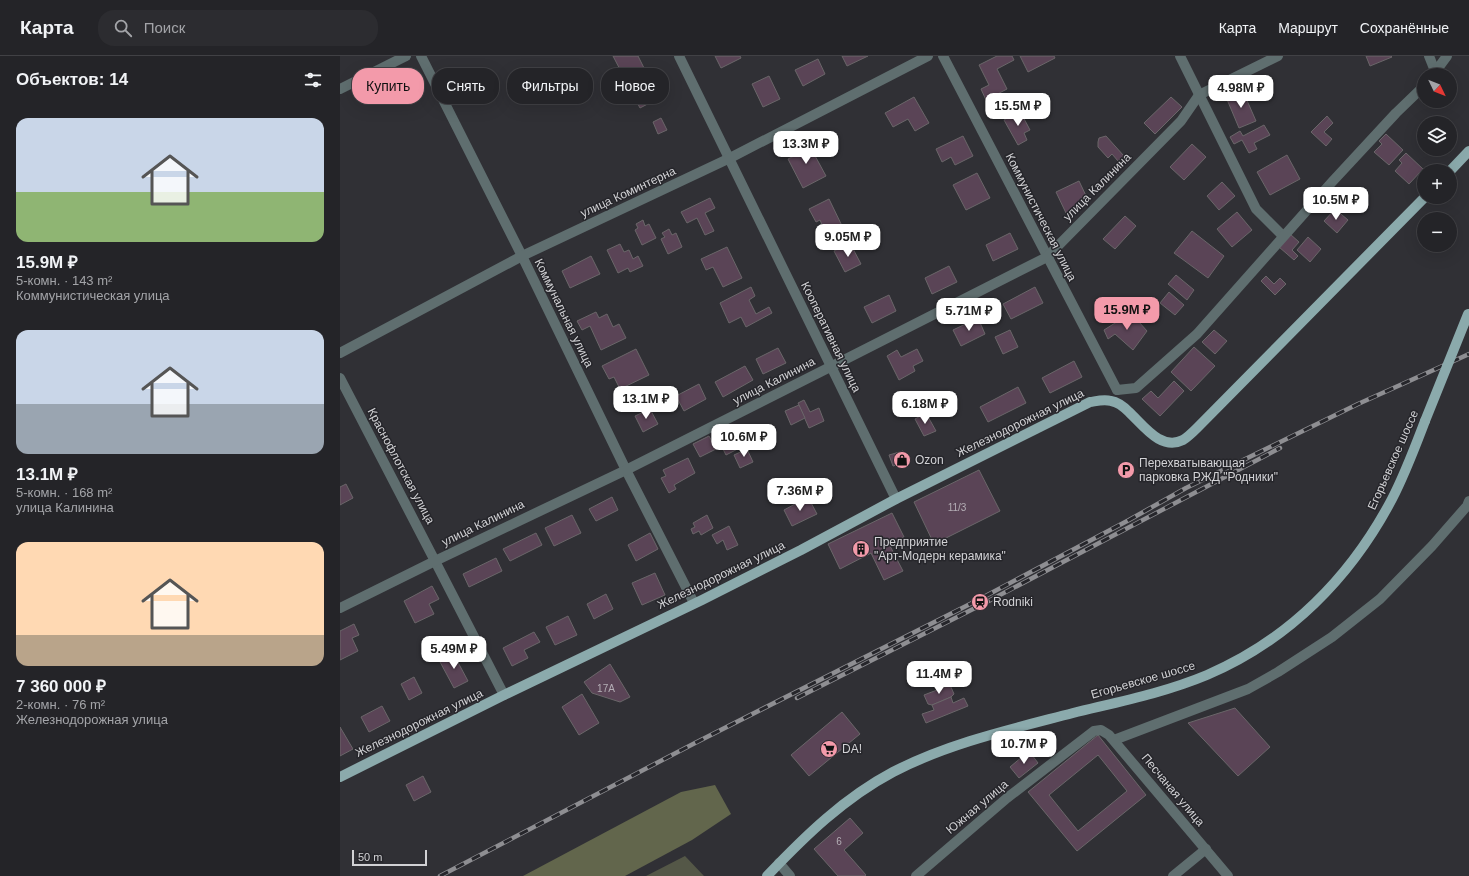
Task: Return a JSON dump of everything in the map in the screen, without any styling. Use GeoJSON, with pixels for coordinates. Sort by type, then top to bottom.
{"type":"FeatureCollection","features":[{"type":"Feature","properties":{"kind":"main road"},"geometry":{"type":"LineString","coordinates":[[1457,164],[1469,151]]}},
{"type":"Feature","properties":{"kind":"main road"},"geometry":{"type":"LineString","coordinates":[[1113,401],[1125,408],[1160,440],[1167,443],[1184,439],[1203,422],[1418,204]]}},
{"type":"Feature","properties":{"kind":"main road","name":"Егорьевское шоссе"},"geometry":{"type":"LineString","coordinates":[[767,876],[818,825],[852,798],[876,782],[916,762],[998,732],[1146,695],[1186,683],[1227,666],[1266,644],[1283,632],[1316,604],[1343,574],[1359,553],[1381,519],[1393,497],[1468,313]]}},
{"type":"Feature","properties":{"kind":"main road","name":"Железнодорожная улица"},"geometry":{"type":"LineString","coordinates":[[340,777],[801,550],[896,499],[1090,402],[1101,400],[1113,401]]}},
{"type":"Feature","properties":{"kind":"street"},"geometry":{"type":"LineString","coordinates":[[340,89],[406,56]]}},
{"type":"Feature","properties":{"kind":"street","name":"Коммунальная улица"},"geometry":{"type":"LineString","coordinates":[[421,56],[522,256],[626,470],[694,603]]}},
{"type":"Feature","properties":{"kind":"street","name":"Кооперативная улица"},"geometry":{"type":"LineString","coordinates":[[679,56],[896,499]]}},
{"type":"Feature","properties":{"kind":"street","name":"улица Коминтерна"},"geometry":{"type":"LineString","coordinates":[[340,353],[522,256],[730,158],[928,56]]}},
{"type":"Feature","properties":{"kind":"street","name":"Коммунистическая улица"},"geometry":{"type":"LineString","coordinates":[[943,56],[1116,390]]}},
{"type":"Feature","properties":{"kind":"street"},"geometry":{"type":"LineString","coordinates":[[1180,56],[1256,209],[1283,236]]}},
{"type":"Feature","properties":{"kind":"street","name":"улица Калинина"},"geometry":{"type":"LineString","coordinates":[[340,608],[436,560],[626,470],[1047,257],[1181,121],[1199,96],[1278,56]]}},
{"type":"Feature","properties":{"kind":"street"},"geometry":{"type":"LineString","coordinates":[[1429,56],[1433,68]]}},
{"type":"Feature","properties":{"kind":"street"},"geometry":{"type":"LineString","coordinates":[[1438,68],[1447,56]]}},
{"type":"Feature","properties":{"kind":"street"},"geometry":{"type":"LineString","coordinates":[[1113,401],[1116,390],[1136,388],[1197,334],[1283,236],[1396,113],[1417,93]]}},
{"type":"Feature","properties":{"kind":"street","name":"Краснофлотская улица"},"geometry":{"type":"LineString","coordinates":[[340,378],[436,560],[504,695]]}},
{"type":"Feature","properties":{"kind":"street"},"geometry":{"type":"LineString","coordinates":[[1114,740],[1248,689],[1278,672],[1332,637],[1380,599],[1432,546],[1468,505]]}},
{"type":"Feature","properties":{"kind":"street","name":"Песчаная улица"},"geometry":{"type":"LineString","coordinates":[[1094,731],[1101,730],[1114,740],[1228,876]]}},
{"type":"Feature","properties":{"kind":"street","name":"Южная улица"},"geometry":{"type":"LineString","coordinates":[[916,876],[1007,798],[1094,731]]}},
{"type":"Feature","properties":{"kind":"street"},"geometry":{"type":"LineString","coordinates":[[1173,876],[1206,848]]}},
{"type":"Feature","properties":{"kind":"street"},"geometry":{"type":"LineString","coordinates":[[779,863],[790,876]]}},
{"type":"Feature","properties":{"kind":"green space"},"geometry":{"type":"Polygon","coordinates":[[[715,785],[731,814],[692,840],[625,876],[523,876],[681,792],[715,785]]]}},
{"type":"Feature","properties":{"kind":"green space"},"geometry":{"type":"Polygon","coordinates":[[[685,856],[704,876],[646,876],[685,856]]]}},
{"type":"Feature","properties":{"kind":"building"},"geometry":{"type":"Polygon","coordinates":[[[613,56],[638,56],[644,68],[619,68],[613,56]]]}},
{"type":"Feature","properties":{"kind":"building"},"geometry":{"type":"Polygon","coordinates":[[[715,56],[740,56],[741,58],[721,68],[715,56]]]}},
{"type":"Feature","properties":{"kind":"building"},"geometry":{"type":"Polygon","coordinates":[[[842,56],[868,56],[847,66],[842,56]]]}},
{"type":"Feature","properties":{"kind":"building"},"geometry":{"type":"Polygon","coordinates":[[[997,56],[1012,56],[1014,60],[997,69],[1007,89],[986,100],[981,89],[989,85],[979,65],[997,56]]]}},
{"type":"Feature","properties":{"kind":"building"},"geometry":{"type":"Polygon","coordinates":[[[1020,56],[1054,56],[1055,58],[1028,72],[1020,56]]]}},
{"type":"Feature","properties":{"kind":"building"},"geometry":{"type":"Polygon","coordinates":[[[1366,56],[1391,56],[1392,57],[1370,66],[1366,56]]]}},
{"type":"Feature","properties":{"kind":"building"},"geometry":{"type":"Polygon","coordinates":[[[818,59],[825,74],[803,86],[795,70],[818,59]]]}},
{"type":"Feature","properties":{"kind":"building"},"geometry":{"type":"Polygon","coordinates":[[[769,76],[780,99],[763,107],[752,84],[769,76]]]}},
{"type":"Feature","properties":{"kind":"building"},"geometry":{"type":"Polygon","coordinates":[[[1242,89],[1256,121],[1239,128],[1226,97],[1242,89]]]}},
{"type":"Feature","properties":{"kind":"building"},"geometry":{"type":"Polygon","coordinates":[[[914,97],[929,123],[915,131],[908,119],[893,127],[885,113],[914,97]]]}},
{"type":"Feature","properties":{"kind":"building"},"geometry":{"type":"Polygon","coordinates":[[[1171,97],[1182,107],[1155,134],[1144,123],[1171,97]]]}},
{"type":"Feature","properties":{"kind":"building"},"geometry":{"type":"Polygon","coordinates":[[[638,104],[648,104],[640,108],[638,104]]]}},
{"type":"Feature","properties":{"kind":"building"},"geometry":{"type":"Polygon","coordinates":[[[1020,111],[1030,130],[1024,133],[1027,140],[1018,145],[1004,120],[1020,111]]]}},
{"type":"Feature","properties":{"kind":"building"},"geometry":{"type":"Polygon","coordinates":[[[1327,116],[1333,123],[1324,132],[1332,139],[1326,146],[1311,132],[1327,116]]]}},
{"type":"Feature","properties":{"kind":"building"},"geometry":{"type":"Polygon","coordinates":[[[661,118],[667,130],[658,134],[653,122],[661,118]]]}},
{"type":"Feature","properties":{"kind":"building"},"geometry":{"type":"Polygon","coordinates":[[[1264,125],[1270,135],[1254,143],[1257,149],[1249,153],[1242,140],[1234,144],[1230,137],[1240,131],[1243,136],[1264,125]]]}},
{"type":"Feature","properties":{"kind":"building"},"geometry":{"type":"Polygon","coordinates":[[[1386,134],[1403,150],[1389,165],[1374,152],[1382,144],[1379,141],[1386,134]]]}},
{"type":"Feature","properties":{"kind":"building"},"geometry":{"type":"Polygon","coordinates":[[[963,136],[973,156],[955,165],[951,157],[942,162],[936,149],[963,136]]]}},
{"type":"Feature","properties":{"kind":"building"},"geometry":{"type":"Polygon","coordinates":[[[1106,136],[1124,156],[1118,161],[1112,154],[1108,158],[1098,147],[1099,138],[1106,136]]]}},
{"type":"Feature","properties":{"kind":"building"},"geometry":{"type":"Polygon","coordinates":[[[807,141],[826,176],[803,188],[788,159],[798,154],[795,147],[807,141]]]}},
{"type":"Feature","properties":{"kind":"building"},"geometry":{"type":"Polygon","coordinates":[[[1192,144],[1206,157],[1184,180],[1170,167],[1192,144]]]}},
{"type":"Feature","properties":{"kind":"building"},"geometry":{"type":"Polygon","coordinates":[[[1406,153],[1418,164],[1417,175],[1409,184],[1395,171],[1402,163],[1399,160],[1406,153]]]}},
{"type":"Feature","properties":{"kind":"building"},"geometry":{"type":"Polygon","coordinates":[[[1287,155],[1300,179],[1270,195],[1257,172],[1287,155]]]}},
{"type":"Feature","properties":{"kind":"building"},"geometry":{"type":"Polygon","coordinates":[[[977,173],[990,198],[966,210],[953,185],[977,173]]]}},
{"type":"Feature","properties":{"kind":"building"},"geometry":{"type":"Polygon","coordinates":[[[1079,181],[1089,202],[1066,213],[1056,192],[1079,181]]]}},
{"type":"Feature","properties":{"kind":"building"},"geometry":{"type":"Polygon","coordinates":[[[1222,182],[1235,196],[1219,210],[1207,196],[1222,182]]]}},
{"type":"Feature","properties":{"kind":"building"},"geometry":{"type":"Polygon","coordinates":[[[710,198],[715,208],[705,213],[714,231],[705,235],[697,218],[687,223],[681,212],[710,198]]]}},
{"type":"Feature","properties":{"kind":"building"},"geometry":{"type":"Polygon","coordinates":[[[829,199],[844,230],[828,238],[820,220],[816,222],[809,209],[829,199]]]}},
{"type":"Feature","properties":{"kind":"building"},"geometry":{"type":"Polygon","coordinates":[[[1335,209],[1348,220],[1337,233],[1324,221],[1335,209]]]}},
{"type":"Feature","properties":{"kind":"building"},"geometry":{"type":"Polygon","coordinates":[[[1237,212],[1252,230],[1232,247],[1217,229],[1237,212]]]}},
{"type":"Feature","properties":{"kind":"building"},"geometry":{"type":"Polygon","coordinates":[[[1125,216],[1136,226],[1115,249],[1103,239],[1125,216]]]}},
{"type":"Feature","properties":{"kind":"building"},"geometry":{"type":"Polygon","coordinates":[[[643,220],[645,226],[649,224],[656,238],[642,245],[635,230],[638,228],[636,224],[643,220]]]}},
{"type":"Feature","properties":{"kind":"building"},"geometry":{"type":"Polygon","coordinates":[[[669,229],[672,235],[676,233],[682,247],[668,254],[661,239],[665,237],[662,233],[669,229]]]}},
{"type":"Feature","properties":{"kind":"building"},"geometry":{"type":"Polygon","coordinates":[[[1192,231],[1224,256],[1208,278],[1174,253],[1192,231]]]}},
{"type":"Feature","properties":{"kind":"building"},"geometry":{"type":"Polygon","coordinates":[[[1010,233],[1018,249],[993,261],[986,245],[1010,233]]]}},
{"type":"Feature","properties":{"kind":"building"},"geometry":{"type":"Polygon","coordinates":[[[1290,234],[1299,242],[1292,250],[1298,256],[1294,260],[1279,247],[1290,234]]]}},
{"type":"Feature","properties":{"kind":"building"},"geometry":{"type":"Polygon","coordinates":[[[1308,237],[1321,249],[1310,262],[1297,250],[1308,237]]]}},
{"type":"Feature","properties":{"kind":"building"},"geometry":{"type":"Polygon","coordinates":[[[850,243],[861,264],[845,272],[834,251],[850,243]]]}},
{"type":"Feature","properties":{"kind":"building"},"geometry":{"type":"Polygon","coordinates":[[[620,244],[624,252],[629,250],[633,259],[638,256],[643,266],[630,272],[628,268],[618,273],[607,250],[620,244]]]}},
{"type":"Feature","properties":{"kind":"building"},"geometry":{"type":"Polygon","coordinates":[[[727,247],[742,278],[723,287],[713,267],[706,270],[701,259],[727,247]]]}},
{"type":"Feature","properties":{"kind":"building"},"geometry":{"type":"Polygon","coordinates":[[[591,256],[600,274],[570,288],[562,271],[591,256]]]}},
{"type":"Feature","properties":{"kind":"building"},"geometry":{"type":"Polygon","coordinates":[[[949,266],[957,282],[932,294],[925,278],[949,266]]]}},
{"type":"Feature","properties":{"kind":"building"},"geometry":{"type":"Polygon","coordinates":[[[1176,275],[1194,290],[1187,300],[1168,284],[1176,275]]]}},
{"type":"Feature","properties":{"kind":"building"},"geometry":{"type":"Polygon","coordinates":[[[1266,276],[1274,284],[1280,278],[1286,284],[1275,295],[1261,281],[1266,276]]]}},
{"type":"Feature","properties":{"kind":"building"},"geometry":{"type":"Polygon","coordinates":[[[751,287],[755,296],[749,300],[756,314],[769,307],[772,313],[746,327],[741,317],[729,323],[720,303],[751,287]]]}},
{"type":"Feature","properties":{"kind":"building"},"geometry":{"type":"Polygon","coordinates":[[[1035,287],[1043,303],[1011,319],[1003,304],[1035,287]]]}},
{"type":"Feature","properties":{"kind":"building"},"geometry":{"type":"Polygon","coordinates":[[[1169,292],[1184,305],[1175,315],[1160,303],[1169,292]]]}},
{"type":"Feature","properties":{"kind":"building"},"geometry":{"type":"Polygon","coordinates":[[[889,295],[896,311],[872,323],[864,307],[889,295]]]}},
{"type":"Feature","properties":{"kind":"building"},"geometry":{"type":"Polygon","coordinates":[[[596,312],[599,318],[607,314],[613,327],[619,324],[626,338],[601,350],[590,326],[582,330],[577,321],[596,312]]]}},
{"type":"Feature","properties":{"kind":"building"},"geometry":{"type":"Polygon","coordinates":[[[1131,313],[1147,331],[1133,350],[1115,334],[1108,339],[1104,330],[1131,313]]]}},
{"type":"Feature","properties":{"kind":"building"},"geometry":{"type":"Polygon","coordinates":[[[978,318],[985,334],[961,346],[953,330],[978,318]]]}},
{"type":"Feature","properties":{"kind":"building"},"geometry":{"type":"Polygon","coordinates":[[[1010,330],[1018,347],[1003,354],[995,337],[1010,330]]]}},
{"type":"Feature","properties":{"kind":"building"},"geometry":{"type":"Polygon","coordinates":[[[1214,330],[1227,341],[1215,354],[1202,342],[1214,330]]]}},
{"type":"Feature","properties":{"kind":"building"},"geometry":{"type":"Polygon","coordinates":[[[1194,347],[1215,366],[1191,391],[1171,372],[1194,347]]]}},
{"type":"Feature","properties":{"kind":"building"},"geometry":{"type":"Polygon","coordinates":[[[778,348],[786,363],[763,374],[756,359],[778,348]]]}},
{"type":"Feature","properties":{"kind":"building"},"geometry":{"type":"Polygon","coordinates":[[[636,349],[649,375],[620,389],[614,377],[609,379],[602,366],[636,349]]]}},
{"type":"Feature","properties":{"kind":"building"},"geometry":{"type":"Polygon","coordinates":[[[917,349],[923,361],[913,366],[915,371],[899,380],[887,356],[897,350],[901,357],[917,349]]]}},
{"type":"Feature","properties":{"kind":"building"},"geometry":{"type":"Polygon","coordinates":[[[1074,361],[1082,377],[1050,393],[1042,378],[1074,361]]]}},
{"type":"Feature","properties":{"kind":"building"},"geometry":{"type":"Polygon","coordinates":[[[745,366],[753,380],[723,397],[715,382],[745,366]]]}},
{"type":"Feature","properties":{"kind":"building"},"geometry":{"type":"Polygon","coordinates":[[[1174,381],[1184,391],[1160,416],[1142,399],[1151,391],[1158,398],[1174,381]]]}},
{"type":"Feature","properties":{"kind":"building"},"geometry":{"type":"Polygon","coordinates":[[[699,384],[706,399],[684,411],[676,396],[699,384]]]}},
{"type":"Feature","properties":{"kind":"building"},"geometry":{"type":"Polygon","coordinates":[[[1018,387],[1026,403],[988,422],[980,407],[1018,387]]]}},
{"type":"Feature","properties":{"kind":"building"},"geometry":{"type":"Polygon","coordinates":[[[804,400],[810,412],[819,408],[824,421],[809,428],[798,403],[804,400]]]}},
{"type":"Feature","properties":{"kind":"building"},"geometry":{"type":"Polygon","coordinates":[[[799,405],[805,418],[791,425],[785,411],[799,405]]]}},
{"type":"Feature","properties":{"kind":"building"},"geometry":{"type":"Polygon","coordinates":[[[650,409],[658,424],[643,432],[635,416],[650,409]]]}},
{"type":"Feature","properties":{"kind":"building"},"geometry":{"type":"Polygon","coordinates":[[[926,413],[936,431],[924,436],[915,419],[926,413]]]}},
{"type":"Feature","properties":{"kind":"building"},"geometry":{"type":"Polygon","coordinates":[[[747,429],[753,441],[726,455],[720,443],[747,429]]]}},
{"type":"Feature","properties":{"kind":"building"},"geometry":{"type":"Polygon","coordinates":[[[709,436],[716,449],[700,457],[693,444],[709,436]]]}},
{"type":"Feature","properties":{"kind":"building"},"geometry":{"type":"Polygon","coordinates":[[[747,449],[753,462],[740,468],[734,455],[747,449]]]}},
{"type":"Feature","properties":{"kind":"building"},"geometry":{"type":"Polygon","coordinates":[[[903,451],[907,462],[893,466],[889,455],[903,451]]]}},
{"type":"Feature","properties":{"kind":"building"},"geometry":{"type":"Polygon","coordinates":[[[688,458],[695,473],[674,485],[676,489],[669,493],[661,478],[666,476],[663,470],[688,458]]]}},
{"type":"Feature","properties":{"kind":"building"},"geometry":{"type":"Polygon","coordinates":[[[979,470],[1000,511],[934,544],[914,502],[979,470]]]}},
{"type":"Feature","properties":{"kind":"building"},"geometry":{"type":"Polygon","coordinates":[[[346,484],[353,498],[340,505],[340,487],[346,484]]]}},
{"type":"Feature","properties":{"kind":"building"},"geometry":{"type":"Polygon","coordinates":[[[612,497],[618,510],[596,521],[589,509],[612,497]]]}},
{"type":"Feature","properties":{"kind":"building"},"geometry":{"type":"Polygon","coordinates":[[[808,497],[817,514],[792,526],[784,510],[808,497]]]}},
{"type":"Feature","properties":{"kind":"building","name":"Предприятие \"Арт-Модерн керамика\""},"geometry":{"type":"Polygon","coordinates":[[[892,513],[904,537],[889,544],[903,571],[884,580],[871,553],[840,569],[828,544],[892,513]]]}},
{"type":"Feature","properties":{"kind":"building"},"geometry":{"type":"Polygon","coordinates":[[[572,515],[581,533],[554,546],[545,528],[572,515]]]}},
{"type":"Feature","properties":{"kind":"building"},"geometry":{"type":"Polygon","coordinates":[[[707,515],[713,528],[701,535],[699,531],[693,534],[691,529],[695,527],[693,523],[707,515]]]}},
{"type":"Feature","properties":{"kind":"building"},"geometry":{"type":"Polygon","coordinates":[[[729,526],[738,545],[727,550],[723,540],[717,544],[712,535],[729,526]]]}},
{"type":"Feature","properties":{"kind":"building"},"geometry":{"type":"Polygon","coordinates":[[[536,533],[542,545],[510,561],[503,549],[536,533]]]}},
{"type":"Feature","properties":{"kind":"building"},"geometry":{"type":"Polygon","coordinates":[[[650,533],[658,549],[636,561],[628,545],[650,533]]]}},
{"type":"Feature","properties":{"kind":"building"},"geometry":{"type":"Polygon","coordinates":[[[496,558],[502,571],[469,587],[463,574],[496,558]]]}},
{"type":"Feature","properties":{"kind":"building"},"geometry":{"type":"Polygon","coordinates":[[[655,573],[665,595],[642,605],[632,583],[655,573]]]}},
{"type":"Feature","properties":{"kind":"building"},"geometry":{"type":"Polygon","coordinates":[[[432,586],[439,599],[429,604],[434,614],[415,623],[404,601],[432,586]]]}},
{"type":"Feature","properties":{"kind":"building"},"geometry":{"type":"Polygon","coordinates":[[[606,594],[613,609],[594,619],[587,604],[606,594]]]}},
{"type":"Feature","properties":{"kind":"building"},"geometry":{"type":"Polygon","coordinates":[[[568,616],[577,635],[555,645],[546,627],[568,616]]]}},
{"type":"Feature","properties":{"kind":"building"},"geometry":{"type":"Polygon","coordinates":[[[354,624],[359,635],[352,638],[358,651],[340,660],[340,631],[354,624]]]}},
{"type":"Feature","properties":{"kind":"building"},"geometry":{"type":"Polygon","coordinates":[[[534,632],[540,642],[524,650],[528,658],[512,666],[503,648],[534,632]]]}},
{"type":"Feature","properties":{"kind":"building"},"geometry":{"type":"Polygon","coordinates":[[[453,653],[468,681],[454,688],[439,660],[453,653]]]}},
{"type":"Feature","properties":{"kind":"building"},"geometry":{"type":"Polygon","coordinates":[[[610,664],[630,697],[620,702],[592,693],[584,682],[610,664]]]}},
{"type":"Feature","properties":{"kind":"building"},"geometry":{"type":"Polygon","coordinates":[[[414,677],[422,693],[409,700],[401,684],[414,677]]]}},
{"type":"Feature","properties":{"kind":"building"},"geometry":{"type":"Polygon","coordinates":[[[950,685],[954,694],[951,697],[932,705],[928,704],[924,695],[950,685]]]}},
{"type":"Feature","properties":{"kind":"building"},"geometry":{"type":"Polygon","coordinates":[[[582,694],[599,723],[579,735],[562,707],[582,694]]]}},
{"type":"Feature","properties":{"kind":"building"},"geometry":{"type":"Polygon","coordinates":[[[951,697],[953,703],[964,698],[968,706],[926,723],[922,714],[934,710],[932,705],[951,697]]]}},
{"type":"Feature","properties":{"kind":"building"},"geometry":{"type":"Polygon","coordinates":[[[382,706],[390,721],[369,732],[361,717],[382,706]]]}},
{"type":"Feature","properties":{"kind":"building"},"geometry":{"type":"Polygon","coordinates":[[[1235,708],[1270,747],[1238,776],[1188,723],[1235,708]]]}},
{"type":"Feature","properties":{"kind":"building"},"geometry":{"type":"Polygon","coordinates":[[[842,712],[860,734],[809,776],[791,755],[842,712]]]}},
{"type":"Feature","properties":{"kind":"building"},"geometry":{"type":"Polygon","coordinates":[[[340,727],[353,749],[340,756],[340,727]]]}},
{"type":"Feature","properties":{"kind":"building"},"geometry":{"type":"Polygon","coordinates":[[[1098,735],[1146,795],[1077,851],[1028,792],[1098,735]],[[1098,755],[1049,795],[1078,831],[1127,791],[1098,755]]]}},
{"type":"Feature","properties":{"kind":"building"},"geometry":{"type":"Polygon","coordinates":[[[1029,751],[1038,763],[1019,778],[1010,767],[1029,751]]]}},
{"type":"Feature","properties":{"kind":"building"},"geometry":{"type":"Polygon","coordinates":[[[423,776],[431,792],[414,801],[406,785],[423,776]]]}},
{"type":"Feature","properties":{"kind":"building"},"geometry":{"type":"Polygon","coordinates":[[[850,818],[863,833],[844,850],[866,875],[865,876],[838,876],[814,849],[850,818]]]}},
{"type":"Feature","properties":{"kind":"railway"},"geometry":{"type":"LineString","coordinates":[[440,876],[695,743],[978,600],[1186,488],[1358,404],[1469,354]]}},
{"type":"Feature","properties":{"kind":"railway"},"geometry":{"type":"LineString","coordinates":[[797,698],[981,605],[1280,448]]}},
{"type":"Feature","properties":{"kind":"place","name":"Ozon"},"geometry":{"type":"Point","coordinates":[902,460]}},
{"type":"Feature","properties":{"kind":"place","name":"Перехватывающая парковка РЖД \"Родники\""},"geometry":{"type":"Point","coordinates":[1126,470]}},
{"type":"Feature","properties":{"kind":"place","name":"Предприятие \"Арт-Модерн керамика\""},"geometry":{"type":"Point","coordinates":[861,549]}},
{"type":"Feature","properties":{"kind":"place","name":"Rodniki"},"geometry":{"type":"Point","coordinates":[980,602]}},
{"type":"Feature","properties":{"kind":"place","name":"DA!"},"geometry":{"type":"Point","coordinates":[829,749]}}]}
